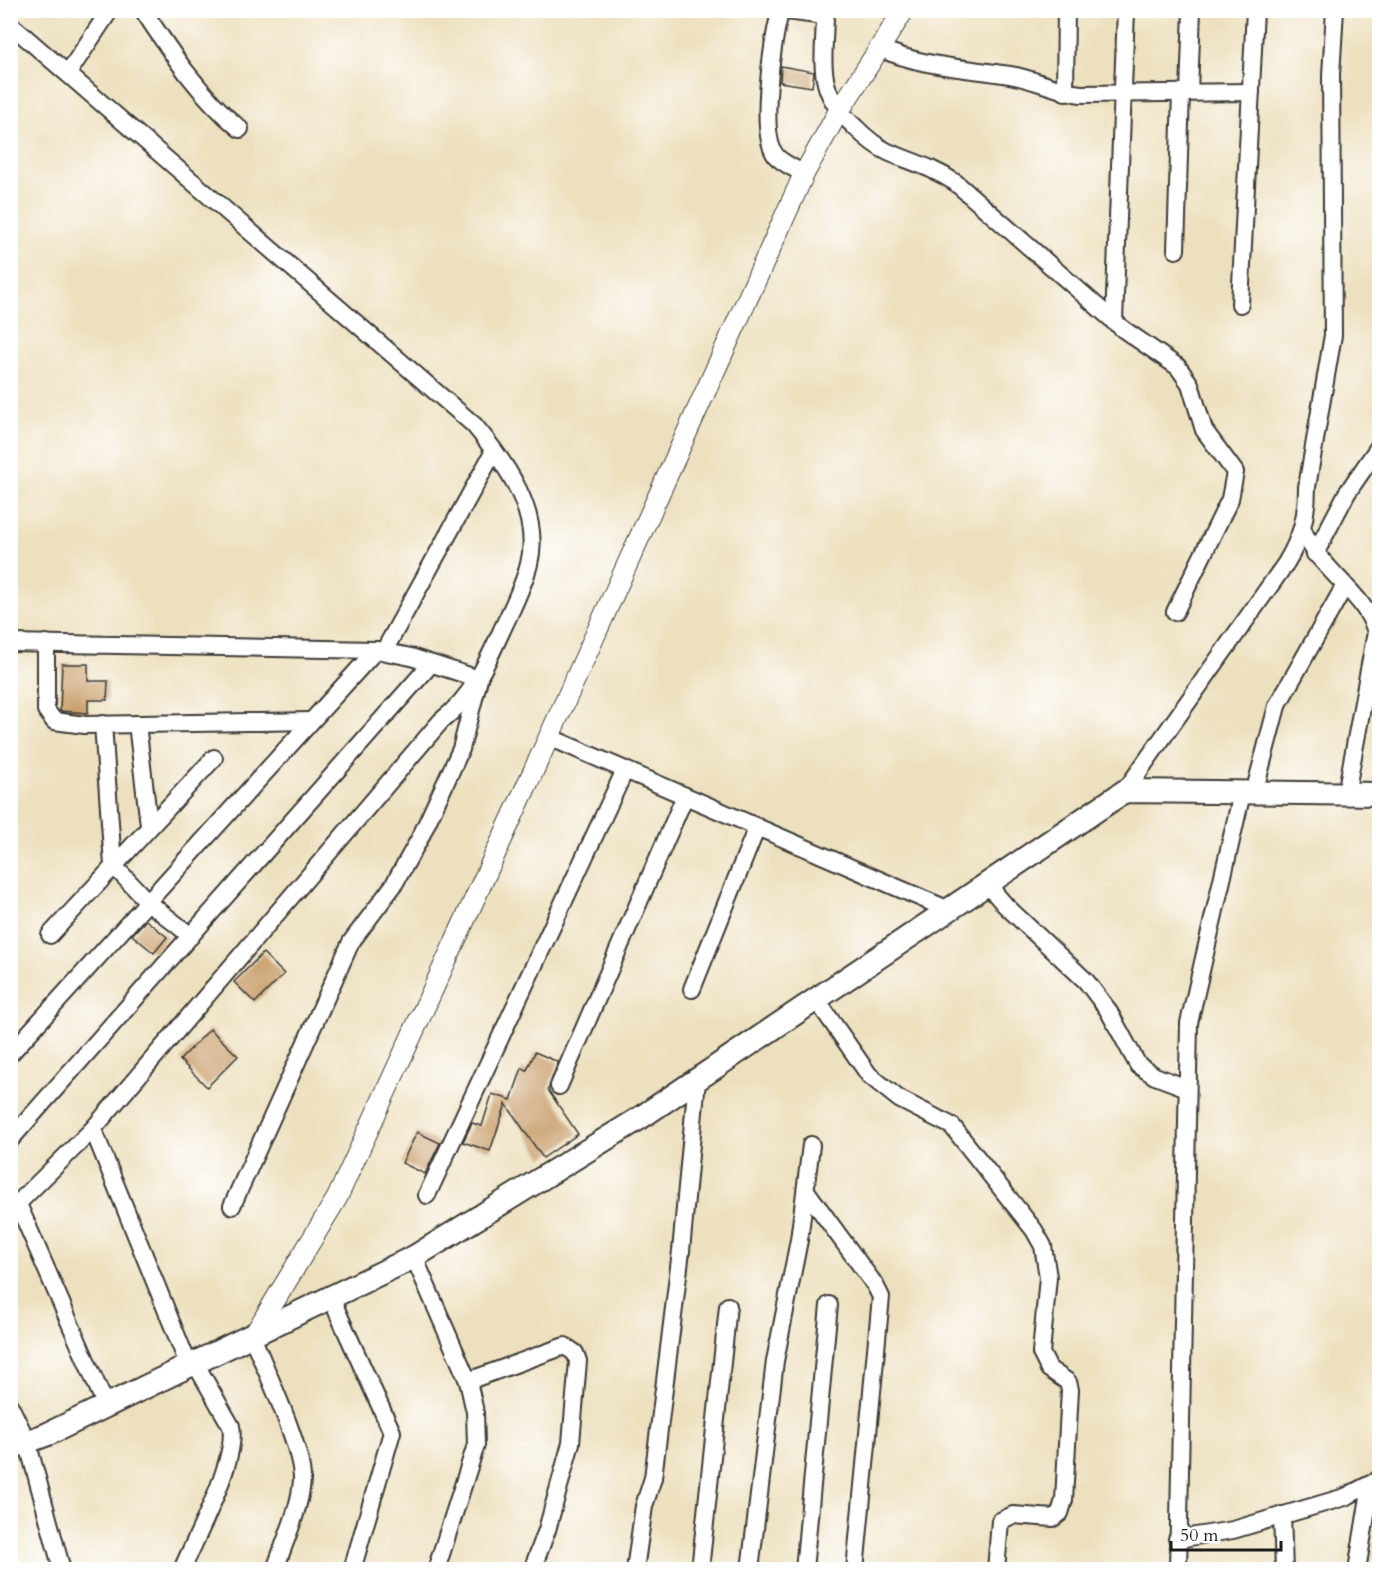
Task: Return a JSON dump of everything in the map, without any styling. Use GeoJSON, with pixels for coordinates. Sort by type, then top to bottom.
{"type":"FeatureCollection","features":[{"type":"Feature","properties":{"kind":"main road"},"geometry":{"type":"LineString","coordinates":[[19,1444],[106,1406],[414,1257],[697,1080],[1125,791],[1380,794]]}},
{"type":"Feature","properties":{"kind":"street"},"geometry":{"type":"LineString","coordinates":[[68,74],[110,10]]}},
{"type":"Feature","properties":{"kind":"street"},"geometry":{"type":"LineString","coordinates":[[143,10],[172,57],[223,115],[240,129]]}},
{"type":"Feature","properties":{"kind":"street"},"geometry":{"type":"LineString","coordinates":[[275,1569],[300,1494],[302,1472],[296,1448],[253,1335],[337,1198],[804,174],[839,112],[904,10]]}},
{"type":"Feature","properties":{"kind":"street"},"geometry":{"type":"LineString","coordinates":[[1065,92],[1066,10]]}},
{"type":"Feature","properties":{"kind":"street"},"geometry":{"type":"LineString","coordinates":[[1114,322],[1126,10]]}},
{"type":"Feature","properties":{"kind":"street"},"geometry":{"type":"LineString","coordinates":[[1176,250],[1192,10]]}},
{"type":"Feature","properties":{"kind":"street"},"geometry":{"type":"LineString","coordinates":[[1240,304],[1255,10]]}},
{"type":"Feature","properties":{"kind":"street"},"geometry":{"type":"LineString","coordinates":[[1125,791],[1286,563],[1303,530],[1307,512],[1307,487],[1333,335],[1331,75],[1335,10]]}},
{"type":"Feature","properties":{"kind":"street"},"geometry":{"type":"LineString","coordinates":[[804,174],[776,155],[766,130],[774,40],[779,11],[826,13],[822,67],[826,90],[839,112],[874,145],[931,167],[956,183],[1114,322],[1178,367],[1190,384],[1204,430],[1235,472],[1230,499],[1175,612]]}},
{"type":"Feature","properties":{"kind":"street"},"geometry":{"type":"LineString","coordinates":[[10,24],[458,410],[474,425],[494,451],[525,503],[532,544],[525,579],[479,679],[460,749],[420,838],[393,886],[351,942],[232,1206]]}},
{"type":"Feature","properties":{"kind":"street"},"geometry":{"type":"LineString","coordinates":[[879,48],[916,62],[1011,75],[1065,92],[1124,94],[1251,92]]}},
{"type":"Feature","properties":{"kind":"street"},"geometry":{"type":"LineString","coordinates":[[1315,554],[1347,493],[1380,445]]}},
{"type":"Feature","properties":{"kind":"street"},"geometry":{"type":"LineString","coordinates":[[10,1054],[311,721],[380,651],[494,451]]}},
{"type":"Feature","properties":{"kind":"street"},"geometry":{"type":"LineString","coordinates":[[1303,530],[1315,554],[1364,609],[1376,632],[1346,794]]}},
{"type":"Feature","properties":{"kind":"street"},"geometry":{"type":"LineString","coordinates":[[1178,1569],[1189,1023],[1248,793],[1277,706],[1344,587]]}},
{"type":"Feature","properties":{"kind":"street"},"geometry":{"type":"LineString","coordinates":[[10,642],[380,651],[479,679]]}},
{"type":"Feature","properties":{"kind":"street"},"geometry":{"type":"LineString","coordinates":[[46,643],[46,710],[50,718],[69,724],[311,721]]}},
{"type":"Feature","properties":{"kind":"street"},"geometry":{"type":"LineString","coordinates":[[10,1140],[432,664]]}},
{"type":"Feature","properties":{"kind":"street"},"geometry":{"type":"LineString","coordinates":[[106,1406],[14,1207],[93,1129],[479,679]]}},
{"type":"Feature","properties":{"kind":"street"},"geometry":{"type":"LineString","coordinates":[[103,724],[113,866],[148,902],[191,936]]}},
{"type":"Feature","properties":{"kind":"street"},"geometry":{"type":"LineString","coordinates":[[137,724],[149,825]]}},
{"type":"Feature","properties":{"kind":"street"},"geometry":{"type":"LineString","coordinates":[[549,737],[949,910]]}},
{"type":"Feature","properties":{"kind":"street"},"geometry":{"type":"LineString","coordinates":[[50,935],[149,825],[214,758]]}},
{"type":"Feature","properties":{"kind":"street"},"geometry":{"type":"LineString","coordinates":[[427,1195],[625,770]]}},
{"type":"Feature","properties":{"kind":"street"},"geometry":{"type":"LineString","coordinates":[[559,1086],[685,796]]}},
{"type":"Feature","properties":{"kind":"street"},"geometry":{"type":"LineString","coordinates":[[692,989],[757,827]]}},
{"type":"Feature","properties":{"kind":"street"},"geometry":{"type":"LineString","coordinates":[[987,884],[1005,905],[1086,981],[1108,1010],[1138,1065],[1155,1076],[1187,1088]]}},
{"type":"Feature","properties":{"kind":"street"},"geometry":{"type":"LineString","coordinates":[[816,999],[870,1075],[899,1099],[952,1126],[1034,1230],[1043,1246],[1048,1277],[1041,1353],[1049,1369],[1068,1382],[1070,1390],[1064,1500],[1060,1513],[1053,1518],[1013,1515],[1000,1521],[996,1569]]}},
{"type":"Feature","properties":{"kind":"street"},"geometry":{"type":"LineString","coordinates":[[635,1569],[644,1506],[652,1478],[680,1262],[697,1080]]}},
{"type":"Feature","properties":{"kind":"street"},"geometry":{"type":"LineString","coordinates":[[93,1129],[192,1364],[231,1426],[233,1436],[228,1462],[182,1569]]}},
{"type":"Feature","properties":{"kind":"street"},"geometry":{"type":"LineString","coordinates":[[750,1569],[774,1360],[807,1192],[811,1145]]}},
{"type":"Feature","properties":{"kind":"street"},"geometry":{"type":"LineString","coordinates":[[807,1192],[875,1285],[881,1298],[855,1569]]}},
{"type":"Feature","properties":{"kind":"street"},"geometry":{"type":"LineString","coordinates":[[414,1257],[468,1381],[475,1412],[477,1445],[436,1569]]}},
{"type":"Feature","properties":{"kind":"street"},"geometry":{"type":"LineString","coordinates":[[331,1298],[392,1432],[352,1569]]}},
{"type":"Feature","properties":{"kind":"street"},"geometry":{"type":"LineString","coordinates":[[804,1569],[829,1305]]}},
{"type":"Feature","properties":{"kind":"street"},"geometry":{"type":"LineString","coordinates":[[700,1569],[728,1306]]}},
{"type":"Feature","properties":{"kind":"street"},"geometry":{"type":"LineString","coordinates":[[468,1381],[565,1346],[576,1353],[578,1361],[571,1443],[548,1530],[532,1569]]}},
{"type":"Feature","properties":{"kind":"street"},"geometry":{"type":"LineString","coordinates":[[10,1406],[19,1444],[62,1569]]}},
{"type":"Feature","properties":{"kind":"street"},"geometry":{"type":"LineString","coordinates":[[1178,1539],[1233,1530],[1345,1497],[1376,1482]]}},
{"type":"Feature","properties":{"kind":"street"},"geometry":{"type":"LineString","coordinates":[[1357,1569],[1376,1482]]}},
{"type":"Feature","properties":{"kind":"street"},"geometry":{"type":"LineString","coordinates":[[1282,1515],[1284,1569]]}},
{"type":"Feature","properties":{"kind":"building"},"geometry":{"type":"Polygon","coordinates":[[[781,66],[814,72],[812,87],[780,82],[781,66]]]}},
{"type":"Feature","properties":{"kind":"building"},"geometry":{"type":"Polygon","coordinates":[[[62,664],[88,664],[88,681],[108,681],[107,700],[88,700],[88,713],[60,711],[62,664]]]}},
{"type":"Feature","properties":{"kind":"building"},"geometry":{"type":"Polygon","coordinates":[[[146,920],[167,937],[154,953],[132,935],[146,920]]]}},
{"type":"Feature","properties":{"kind":"building"},"geometry":{"type":"Polygon","coordinates":[[[263,953],[284,974],[255,1003],[234,982],[263,953]]]}},
{"type":"Feature","properties":{"kind":"building"},"geometry":{"type":"Polygon","coordinates":[[[210,1029],[238,1056],[207,1087],[180,1060],[210,1029]]]}},
{"type":"Feature","properties":{"kind":"building"},"geometry":{"type":"Polygon","coordinates":[[[535,1052],[558,1062],[548,1090],[578,1134],[543,1158],[506,1104],[490,1151],[463,1142],[472,1123],[482,1126],[492,1094],[511,1100],[522,1068],[527,1070],[535,1052]]]}},
{"type":"Feature","properties":{"kind":"building"},"geometry":{"type":"Polygon","coordinates":[[[417,1132],[440,1143],[425,1174],[402,1163],[417,1132]]]}}]}
